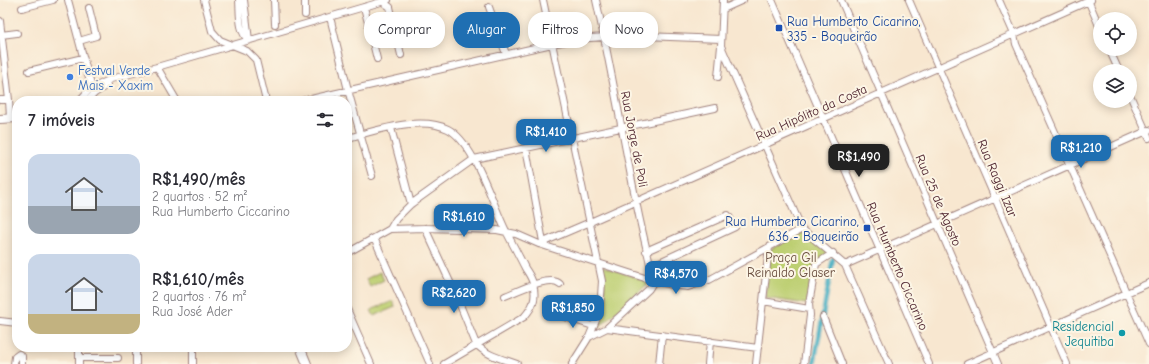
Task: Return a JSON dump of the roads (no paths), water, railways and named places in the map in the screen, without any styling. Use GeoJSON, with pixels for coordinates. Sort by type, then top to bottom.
{"type":"FeatureCollection","features":[{"type":"Feature","properties":{"kind":"main road"},"geometry":{"type":"LineString","coordinates":[[0,120],[12,118]]}},
{"type":"Feature","properties":{"kind":"main road"},"geometry":{"type":"LineString","coordinates":[[302,352],[307,364]]}},
{"type":"Feature","properties":{"kind":"street"},"geometry":{"type":"LineString","coordinates":[[22,8],[53,0]]}},
{"type":"Feature","properties":{"kind":"street"},"geometry":{"type":"LineString","coordinates":[[68,0],[93,90],[90,96]]}},
{"type":"Feature","properties":{"kind":"street"},"geometry":{"type":"LineString","coordinates":[[204,0],[212,31],[220,40],[247,51],[256,60],[265,96]]}},
{"type":"Feature","properties":{"kind":"street"},"geometry":{"type":"LineString","coordinates":[[239,0],[249,40]]}},
{"type":"Feature","properties":{"kind":"street"},"geometry":{"type":"LineString","coordinates":[[242,11],[244,0]]}},
{"type":"Feature","properties":{"kind":"street"},"geometry":{"type":"LineString","coordinates":[[274,0],[275,24]]}},
{"type":"Feature","properties":{"kind":"street"},"geometry":{"type":"LineString","coordinates":[[304,0],[305,15]]}},
{"type":"Feature","properties":{"kind":"street"},"geometry":{"type":"LineString","coordinates":[[543,0],[545,12]]}},
{"type":"Feature","properties":{"kind":"street","name":"Rua Jorge de Poli"},"geometry":{"type":"LineString","coordinates":[[596,0],[600,18]]}},
{"type":"Feature","properties":{"kind":"street"},"geometry":{"type":"LineString","coordinates":[[718,76],[723,0]]}},
{"type":"Feature","properties":{"kind":"street"},"geometry":{"type":"LineString","coordinates":[[723,9],[743,0]]}},
{"type":"Feature","properties":{"kind":"street","name":"Rua Humberto Ciccarino"},"geometry":{"type":"LineString","coordinates":[[772,0],[929,364]]}},
{"type":"Feature","properties":{"kind":"street","name":"Rua 25 de Agosto"},"geometry":{"type":"LineString","coordinates":[[841,0],[998,364]]}},
{"type":"Feature","properties":{"kind":"street","name":"Rua Raggi Izar"},"geometry":{"type":"LineString","coordinates":[[909,0],[1067,364]]}},
{"type":"Feature","properties":{"kind":"street"},"geometry":{"type":"LineString","coordinates":[[999,0],[1014,34],[1016,44],[1149,344]]}},
{"type":"Feature","properties":{"kind":"street"},"geometry":{"type":"LineString","coordinates":[[1089,0],[1094,12]]}},
{"type":"Feature","properties":{"kind":"street","name":"Rua Hipólito da Costa"},"geometry":{"type":"LineString","coordinates":[[541,243],[939,68],[1089,0]]}},
{"type":"Feature","properties":{"kind":"street"},"geometry":{"type":"LineString","coordinates":[[85,96],[107,80],[330,17],[368,4],[385,1],[390,7],[401,55]]}},
{"type":"Feature","properties":{"kind":"street"},"geometry":{"type":"LineString","coordinates":[[368,4],[377,59]]}},
{"type":"Feature","properties":{"kind":"street"},"geometry":{"type":"LineString","coordinates":[[489,7],[506,54]]}},
{"type":"Feature","properties":{"kind":"street"},"geometry":{"type":"LineString","coordinates":[[79,41],[96,36],[89,8]]}},
{"type":"Feature","properties":{"kind":"street"},"geometry":{"type":"LineString","coordinates":[[330,17],[350,96]]}},
{"type":"Feature","properties":{"kind":"street"},"geometry":{"type":"LineString","coordinates":[[0,21],[9,100],[12,111]]}},
{"type":"Feature","properties":{"kind":"street"},"geometry":{"type":"LineString","coordinates":[[2,34],[17,33]]}},
{"type":"Feature","properties":{"kind":"street"},"geometry":{"type":"LineString","coordinates":[[658,37],[721,43]]}},
{"type":"Feature","properties":{"kind":"street"},"geometry":{"type":"LineString","coordinates":[[721,43],[764,145],[802,229],[833,253],[845,265],[890,364]]}},
{"type":"Feature","properties":{"kind":"street"},"geometry":{"type":"LineString","coordinates":[[323,96],[534,48]]}},
{"type":"Feature","properties":{"kind":"street"},"geometry":{"type":"LineString","coordinates":[[553,48],[588,223],[602,282],[599,312],[589,336],[572,364]]}},
{"type":"Feature","properties":{"kind":"street","name":"Rua Jorge de Poli"},"geometry":{"type":"LineString","coordinates":[[606,48],[646,251],[654,281]]}},
{"type":"Feature","properties":{"kind":"street"},"geometry":{"type":"LineString","coordinates":[[29,70],[83,58]]}},
{"type":"Feature","properties":{"kind":"street"},"geometry":{"type":"LineString","coordinates":[[157,67],[174,96]]}},
{"type":"Feature","properties":{"kind":"street"},"geometry":{"type":"LineString","coordinates":[[0,100],[9,100]]}},
{"type":"Feature","properties":{"kind":"street"},"geometry":{"type":"LineString","coordinates":[[352,104],[372,176]]}},
{"type":"Feature","properties":{"kind":"street"},"geometry":{"type":"LineString","coordinates":[[390,229],[396,219],[411,204],[474,159],[715,108]]}},
{"type":"Feature","properties":{"kind":"street"},"geometry":{"type":"LineString","coordinates":[[1137,108],[1148,130],[1149,138]]}},
{"type":"Feature","properties":{"kind":"street"},"geometry":{"type":"LineString","coordinates":[[352,137],[415,122],[433,123],[449,129],[462,141],[474,159],[506,231],[534,285],[534,303],[524,317],[444,364]]}},
{"type":"Feature","properties":{"kind":"street"},"geometry":{"type":"LineString","coordinates":[[533,132],[569,125]]}},
{"type":"Feature","properties":{"kind":"street"},"geometry":{"type":"LineString","coordinates":[[391,128],[411,204]]}},
{"type":"Feature","properties":{"kind":"street"},"geometry":{"type":"LineString","coordinates":[[845,265],[1148,130]]}},
{"type":"Feature","properties":{"kind":"street"},"geometry":{"type":"LineString","coordinates":[[526,148],[541,243]]}},
{"type":"Feature","properties":{"kind":"street"},"geometry":{"type":"LineString","coordinates":[[646,251],[728,215],[735,227],[651,266]]}},
{"type":"Feature","properties":{"kind":"street"},"geometry":{"type":"LineString","coordinates":[[352,250],[390,229],[425,228],[497,230],[506,231],[654,281],[688,287],[709,280],[802,229]]}},
{"type":"Feature","properties":{"kind":"street"},"geometry":{"type":"LineString","coordinates":[[425,228],[456,295],[476,344],[487,354],[517,364]]}},
{"type":"Feature","properties":{"kind":"street"},"geometry":{"type":"LineString","coordinates":[[374,238],[430,364]]}},
{"type":"Feature","properties":{"kind":"street"},"geometry":{"type":"LineString","coordinates":[[756,364],[769,247]]}},
{"type":"Feature","properties":{"kind":"street"},"geometry":{"type":"LineString","coordinates":[[804,364],[810,315],[809,309],[816,264],[833,253]]}},
{"type":"Feature","properties":{"kind":"street"},"geometry":{"type":"LineString","coordinates":[[505,296],[534,285],[552,281],[560,284]]}},
{"type":"Feature","properties":{"kind":"street"},"geometry":{"type":"LineString","coordinates":[[589,336],[607,328],[649,289],[654,281]]}},
{"type":"Feature","properties":{"kind":"street"},"geometry":{"type":"LineString","coordinates":[[967,364],[1149,283]]}},
{"type":"Feature","properties":{"kind":"street"},"geometry":{"type":"LineString","coordinates":[[763,301],[809,309]]}},
{"type":"Feature","properties":{"kind":"street"},"geometry":{"type":"LineString","coordinates":[[559,315],[593,326]]}},
{"type":"Feature","properties":{"kind":"street"},"geometry":{"type":"LineString","coordinates":[[823,317],[842,364]]}},
{"type":"Feature","properties":{"kind":"street"},"geometry":{"type":"LineString","coordinates":[[352,320],[371,364]]}},
{"type":"Feature","properties":{"kind":"street"},"geometry":{"type":"LineString","coordinates":[[0,321],[12,322]]}},
{"type":"Feature","properties":{"kind":"street"},"geometry":{"type":"LineString","coordinates":[[607,328],[758,348]]}},
{"type":"Feature","properties":{"kind":"street"},"geometry":{"type":"LineString","coordinates":[[659,364],[662,335]]}},
{"type":"Feature","properties":{"kind":"street"},"geometry":{"type":"LineString","coordinates":[[708,364],[710,342]]}},
{"type":"Feature","properties":{"kind":"street"},"geometry":{"type":"LineString","coordinates":[[136,352],[136,364]]}},
{"type":"Feature","properties":{"kind":"street"},"geometry":{"type":"LineString","coordinates":[[193,352],[193,364]]}},
{"type":"Feature","properties":{"kind":"street"},"geometry":{"type":"LineString","coordinates":[[14,364],[15,357],[19,354],[22,356],[22,364]]}},
{"type":"Feature","properties":{"kind":"street"},"geometry":{"type":"LineString","coordinates":[[79,361],[118,358]]}},
{"type":"Feature","properties":{"kind":"waterway"},"geometry":{"type":"LineString","coordinates":[[814,364],[833,259]]}},
{"type":"Feature","properties":{"kind":"place","name":"Rua Humberto Cicarino, 335 - Boqueirão"},"geometry":{"type":"Point","coordinates":[779,28]}},
{"type":"Feature","properties":{"kind":"place","name":"Festval Verde Mais - Xaxim"},"geometry":{"type":"Point","coordinates":[70,77]}},
{"type":"Feature","properties":{"kind":"place","name":"Rua Humberto Cicarino, 636 - Boqueirão"},"geometry":{"type":"Point","coordinates":[867,228]}},
{"type":"Feature","properties":{"kind":"place","name":"Residencial Jequitiba"},"geometry":{"type":"Point","coordinates":[1122,333]}},
{"type":"Feature","properties":{"kind":"park label","name":"Praça Gil Reinaldo Glaser"},"geometry":{"type":"Point","coordinates":[791,264]}}]}
